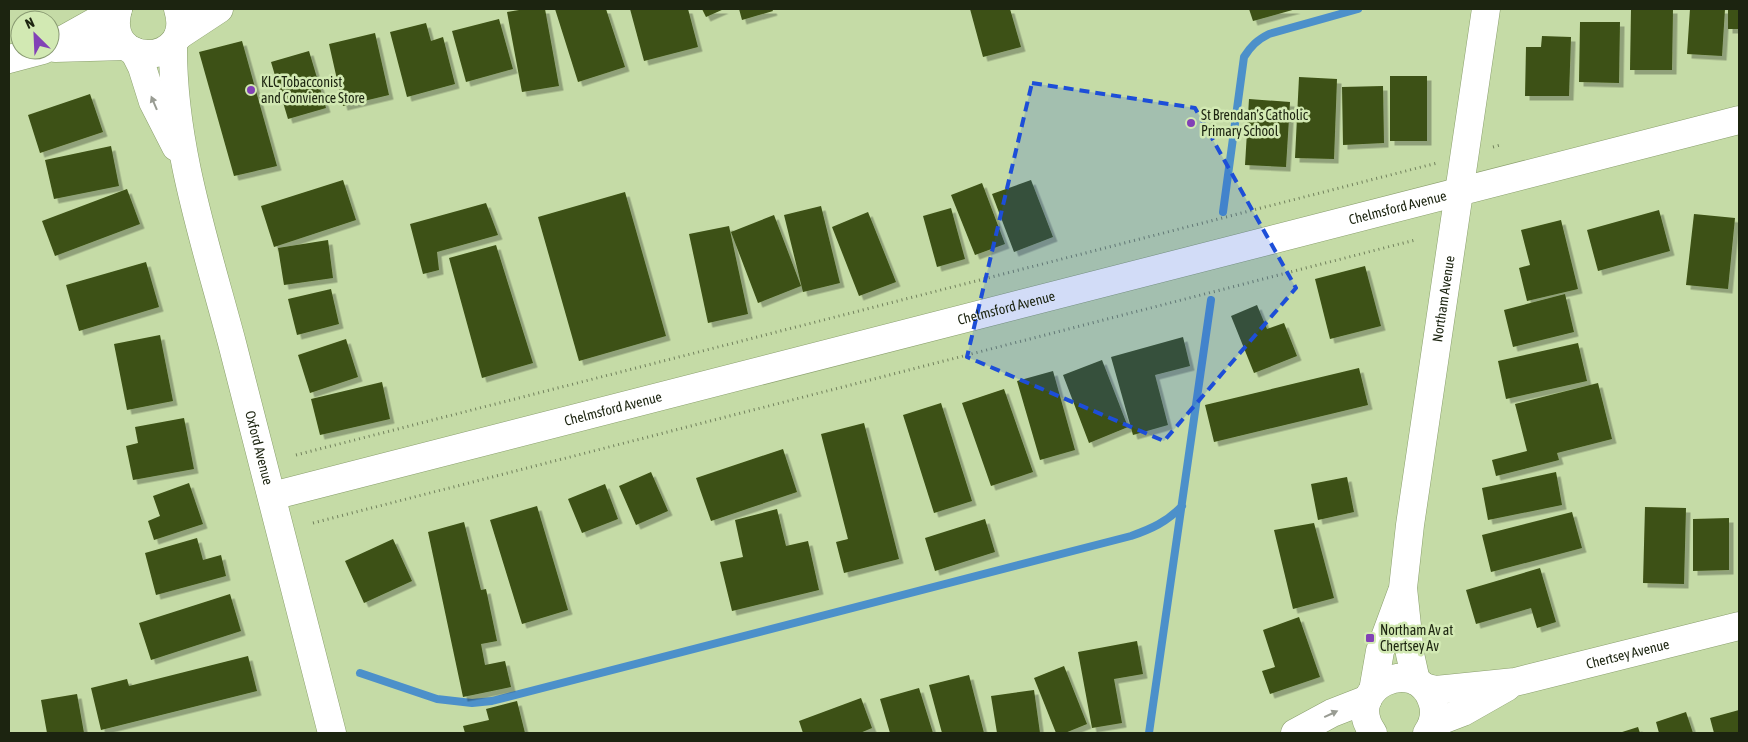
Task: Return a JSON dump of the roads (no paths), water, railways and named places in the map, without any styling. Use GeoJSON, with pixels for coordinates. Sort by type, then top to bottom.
{"type":"FeatureCollection","features":[{"type":"Feature","properties":{"kind":"street"},"geometry":{"type":"LineString","coordinates":[[60,42],[118,9]]}},
{"type":"Feature","properties":{"kind":"street","name":"Oxford Avenue"},"geometry":{"type":"LineString","coordinates":[[118,9],[116,28],[120,38],[142,67],[152,102],[184,162]]}},
{"type":"Feature","properties":{"kind":"street","name":"Oxford Avenue"},"geometry":{"type":"LineString","coordinates":[[178,9],[181,26],[175,40],[176,95],[184,162],[332,733]]}},
{"type":"Feature","properties":{"kind":"street"},"geometry":{"type":"LineString","coordinates":[[60,47],[109,45],[130,49],[144,55],[155,54],[164,50],[219,9]]}},
{"type":"Feature","properties":{"kind":"street","name":"Northam Avenue"},"geometry":{"type":"LineString","coordinates":[[1429,730],[1434,716],[1434,706],[1430,696],[1420,684],[1410,654],[1403,588],[1410,525],[1486,9]]}},
{"type":"Feature","properties":{"kind":"street","name":"Chelmsford Avenue"},"geometry":{"type":"LineString","coordinates":[[272,496],[1739,120]]}},
{"type":"Feature","properties":{"kind":"street","name":"Northam Avenue"},"geometry":{"type":"LineString","coordinates":[[1373,733],[1368,726],[1365,715],[1380,651],[1403,588]]}},
{"type":"Feature","properties":{"kind":"street","name":"Chertsey Avenue"},"geometry":{"type":"LineString","coordinates":[[1370,695],[1385,681],[1395,678],[1406,678],[1435,690],[1515,682],[1739,626]]}},
{"type":"Feature","properties":{"kind":"street","name":"Chertsey Avenue"},"geometry":{"type":"LineString","coordinates":[[1429,730],[1442,720],[1463,712],[1515,682]]}},
{"type":"Feature","properties":{"kind":"street"},"geometry":{"type":"LineString","coordinates":[[1295,733],[1370,695]]}},
{"type":"Feature","properties":{"kind":"waterway"},"geometry":{"type":"LineString","coordinates":[[1223,212],[1244,57],[1252,46],[1269,34],[1358,9]]}},
{"type":"Feature","properties":{"kind":"waterway"},"geometry":{"type":"LineString","coordinates":[[1149,733],[1211,300]]}},
{"type":"Feature","properties":{"kind":"waterway"},"geometry":{"type":"LineString","coordinates":[[360,673],[437,699],[472,703],[492,701],[1131,536],[1158,524],[1182,506]]}},
{"type":"Feature","properties":{"kind":"place","name":"KLC Tobacconist and Convience Store"},"geometry":{"type":"Point","coordinates":[251,90]}},
{"type":"Feature","properties":{"kind":"place","name":"St Brendan's Catholic Primary School"},"geometry":{"type":"Point","coordinates":[1191,123]}},
{"type":"Feature","properties":{"kind":"place","name":"Northam Av at Chertsey Av"},"geometry":{"type":"Point","coordinates":[1370,638]}}]}
